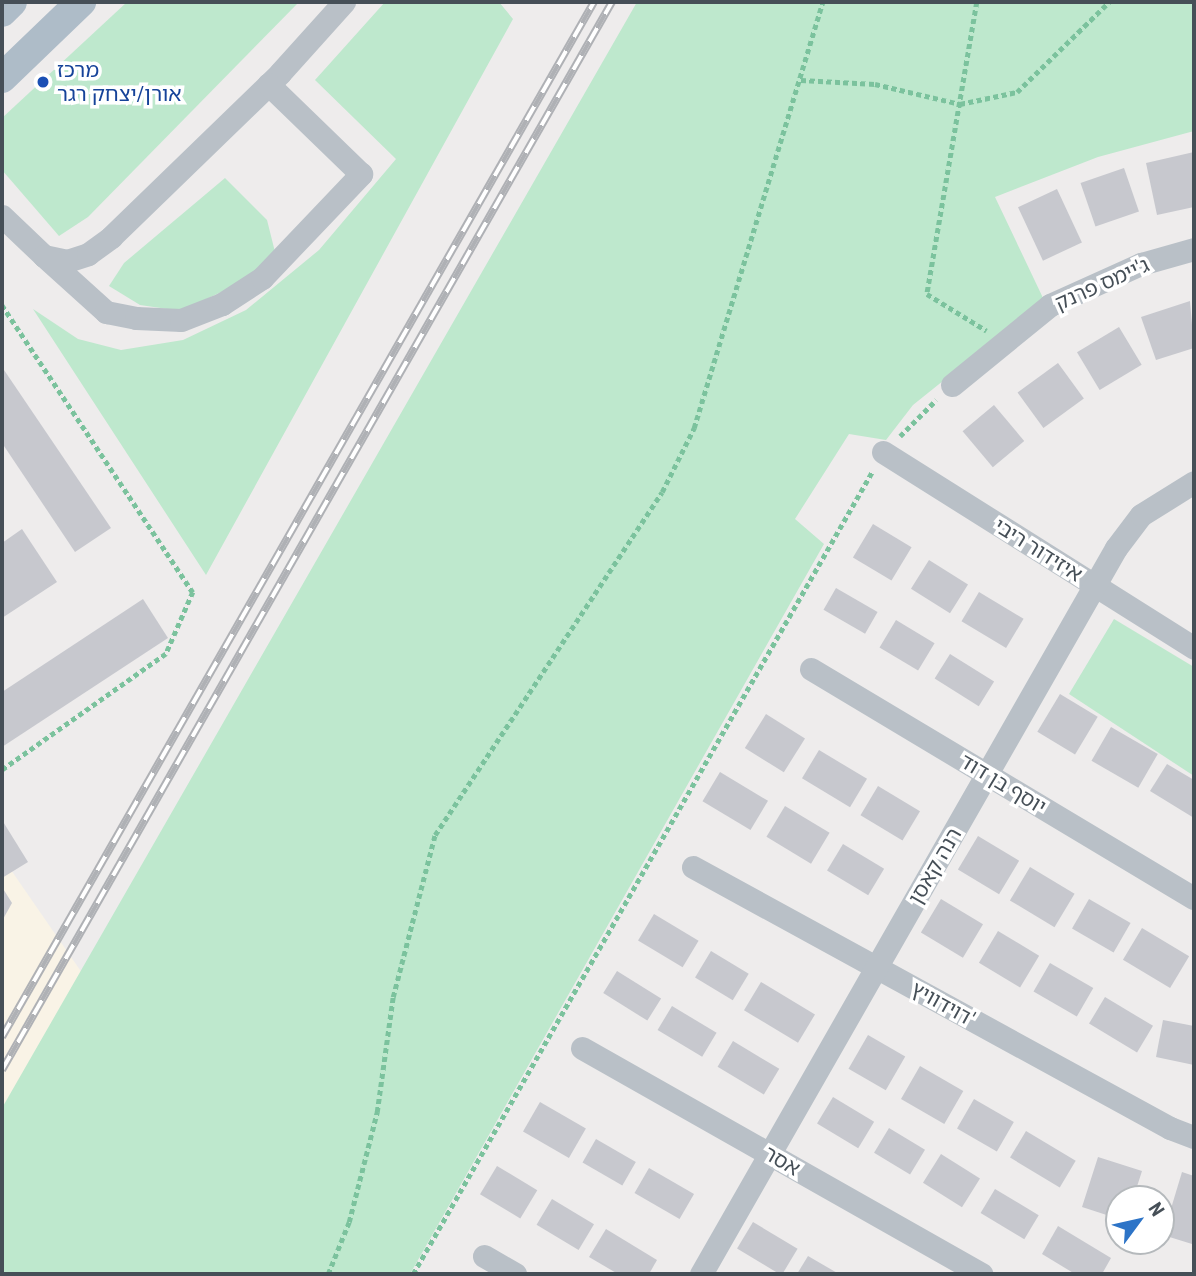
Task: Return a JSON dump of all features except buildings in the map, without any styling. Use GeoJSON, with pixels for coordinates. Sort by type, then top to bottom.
{"type":"FeatureCollection","features":[{"type":"Feature","properties":{"kind":"main road"},"geometry":{"type":"LineString","coordinates":[[2,12],[12,2]]}},
{"type":"Feature","properties":{"kind":"main road"},"geometry":{"type":"LineString","coordinates":[[2,78],[81,2]]}},
{"type":"Feature","properties":{"kind":"street"},"geometry":{"type":"LineString","coordinates":[[44,256],[67,261],[88,254],[111,237],[268,84],[344,2]]}},
{"type":"Feature","properties":{"kind":"street"},"geometry":{"type":"LineString","coordinates":[[2,216],[106,312],[136,318],[181,320],[222,304],[262,278],[361,174],[268,84]]}},
{"type":"Feature","properties":{"kind":"street","name":"ג'יימס פרנק"},"geometry":{"type":"LineString","coordinates":[[952,385],[1050,305],[1140,264],[1194,249]]}},
{"type":"Feature","properties":{"kind":"street","name":"איזידור ריבי"},"geometry":{"type":"LineString","coordinates":[[883,452],[1194,648]]}},
{"type":"Feature","properties":{"kind":"street","name":"רנה קאסן"},"geometry":{"type":"LineString","coordinates":[[701,1274],[768,1153],[989,775],[1094,585],[1141,515],[1194,482]]}},
{"type":"Feature","properties":{"kind":"street","name":"יוסף בן דוד"},"geometry":{"type":"LineString","coordinates":[[811,669],[1194,898]]}},
{"type":"Feature","properties":{"kind":"street","name":"דוידוויץ'"},"geometry":{"type":"LineString","coordinates":[[693,867],[1170,1128],[1194,1137]]}},
{"type":"Feature","properties":{"kind":"street","name":"אסר"},"geometry":{"type":"LineString","coordinates":[[582,1048],[982,1274]]}},
{"type":"Feature","properties":{"kind":"street"},"geometry":{"type":"LineString","coordinates":[[484,1256],[515,1274]]}},
{"type":"Feature","properties":{"kind":"path"},"geometry":{"type":"LineString","coordinates":[[328,1274],[349,1222],[377,1112],[393,997],[435,835],[662,492],[694,428],[801,80],[822,2]]}},
{"type":"Feature","properties":{"kind":"path"},"geometry":{"type":"LineString","coordinates":[[977,2],[927,294],[1005,342]]}},
{"type":"Feature","properties":{"kind":"path"},"geometry":{"type":"LineString","coordinates":[[801,80],[875,84],[960,104],[1017,92],[1109,2]]}},
{"type":"Feature","properties":{"kind":"path"},"geometry":{"type":"LineString","coordinates":[[2,305],[193,592],[166,653],[2,770]]}},
{"type":"Feature","properties":{"kind":"path"},"geometry":{"type":"LineString","coordinates":[[413,1274],[883,452],[952,385]]}},
{"type":"Feature","properties":{"kind":"shaded area"},"geometry":{"type":"Polygon","coordinates":[[[2,857],[265,1238],[2,1274],[2,857]]]}},
{"type":"Feature","properties":{"kind":"green space"},"geometry":{"type":"Polygon","coordinates":[[[127,2],[299,2],[88,217],[59,236],[2,170],[2,118],[127,2]]]}},
{"type":"Feature","properties":{"kind":"green space"},"geometry":{"type":"Polygon","coordinates":[[[385,2],[499,2],[513,19],[206,575],[33,309],[78,339],[121,350],[183,340],[246,310],[319,250],[396,159],[315,80],[385,2]]]}},
{"type":"Feature","properties":{"kind":"green space"},"geometry":{"type":"Polygon","coordinates":[[[637,2],[1194,2],[1194,131],[1098,157],[995,197],[1044,300],[913,405],[886,440],[849,434],[795,519],[824,544],[410,1274],[2,1274],[2,1108],[637,2]]]}},
{"type":"Feature","properties":{"kind":"green space"},"geometry":{"type":"Polygon","coordinates":[[[225,178],[267,220],[275,252],[251,278],[181,311],[140,305],[109,286],[124,263],[225,178]]]}},
{"type":"Feature","properties":{"kind":"green space"},"geometry":{"type":"Polygon","coordinates":[[[1114,619],[1194,667],[1194,776],[1069,694],[1114,619]]]}},
{"type":"Feature","properties":{"kind":"railway"},"geometry":{"type":"LineString","coordinates":[[2,1037],[594,2]]}},
{"type":"Feature","properties":{"kind":"railway"},"geometry":{"type":"LineString","coordinates":[[2,1070],[612,2]]}},
{"type":"Feature","properties":{"kind":"place","name":"מרכז אורן/יצחק רגר"},"geometry":{"type":"Point","coordinates":[43,82]}}]}
